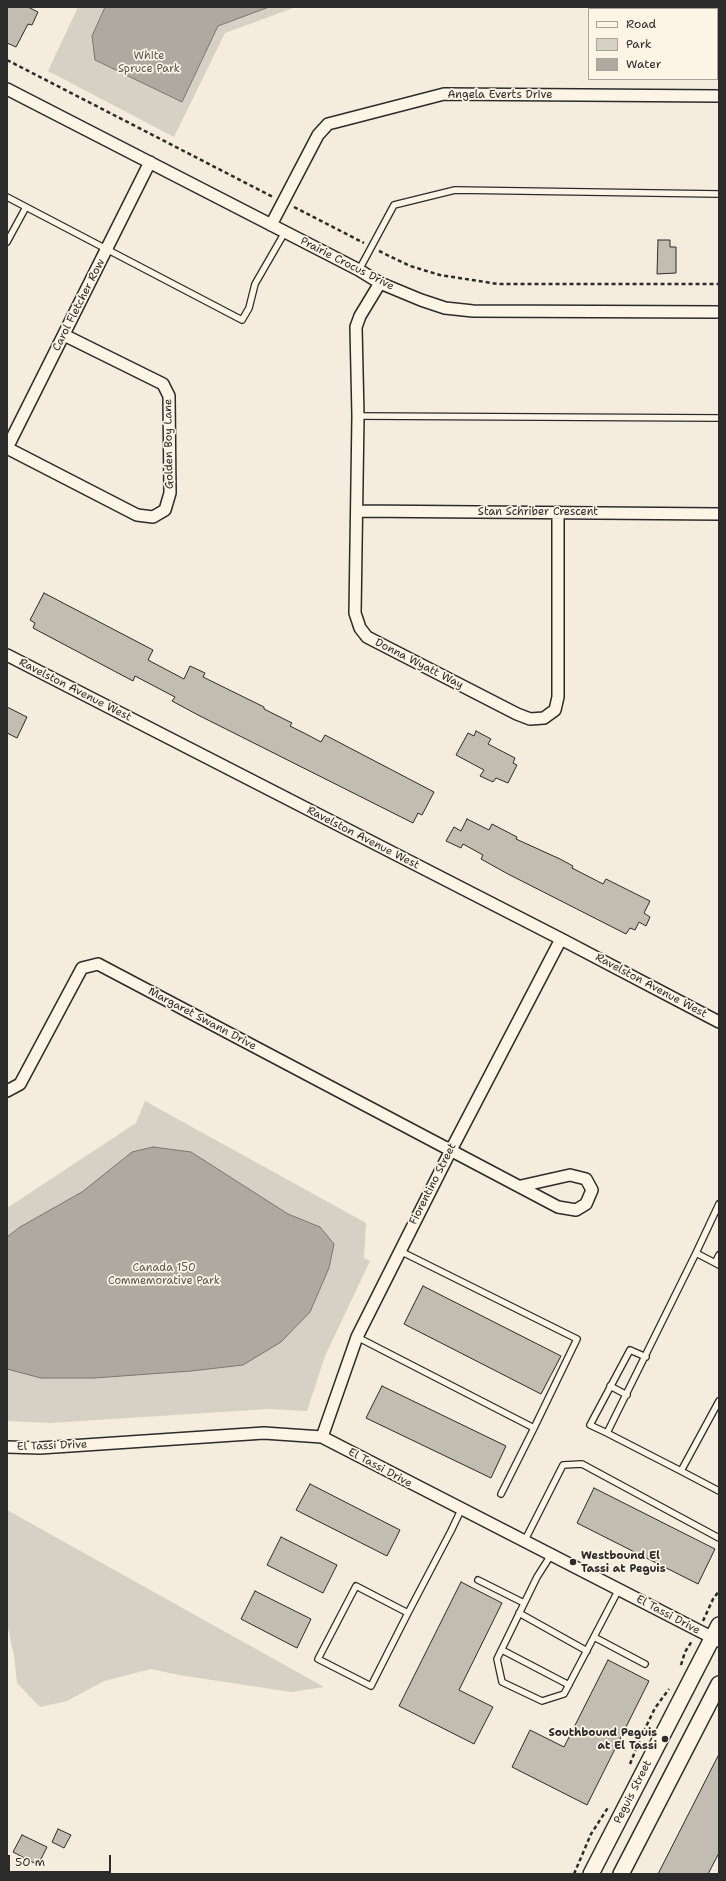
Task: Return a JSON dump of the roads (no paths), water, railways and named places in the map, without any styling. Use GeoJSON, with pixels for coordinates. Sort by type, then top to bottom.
{"type":"FeatureCollection","features":[{"type":"Feature","properties":{"kind":"street","name":"Prairie Crocus Drive"},"geometry":{"type":"LineString","coordinates":[[7,89],[271,224],[359,270],[380,283],[445,308],[473,311],[719,312]]}},
{"type":"Feature","properties":{"kind":"street","name":"Angela Everts Drive"},"geometry":{"type":"LineString","coordinates":[[271,224],[318,135],[328,124],[444,94],[719,96]]}},
{"type":"Feature","properties":{"kind":"street","name":"Carol Fletcher Row"},"geometry":{"type":"LineString","coordinates":[[7,448],[150,162]]}},
{"type":"Feature","properties":{"kind":"street","name":"Donna Wyatt Way"},"geometry":{"type":"LineString","coordinates":[[380,283],[360,316],[356,327],[358,416],[355,613],[360,628],[367,637],[517,714],[530,719],[544,718],[554,710],[558,697],[558,512]]}},
{"type":"Feature","properties":{"kind":"street","name":"Golden Boy Lane"},"geometry":{"type":"LineString","coordinates":[[7,448],[137,515],[153,517],[165,510],[170,493],[169,396],[163,384],[64,335]]}},
{"type":"Feature","properties":{"kind":"street","name":"Stan Schriber Crescent"},"geometry":{"type":"LineString","coordinates":[[357,511],[719,514]]}},
{"type":"Feature","properties":{"kind":"street","name":"Ravelston Avenue West"},"geometry":{"type":"LineString","coordinates":[[7,655],[561,939],[719,1022]]}},
{"type":"Feature","properties":{"kind":"street","name":"Fiorentino Street"},"geometry":{"type":"LineString","coordinates":[[322,1437],[357,1337],[451,1150],[561,939]]}},
{"type":"Feature","properties":{"kind":"street","name":"Margaret Swann Drive"},"geometry":{"type":"LineString","coordinates":[[7,1091],[20,1084],[82,968],[98,964],[521,1186],[558,1207],[576,1210],[586,1204],[592,1190],[586,1179],[570,1175],[521,1186]]}},
{"type":"Feature","properties":{"kind":"street","name":"El Tassi Drive"},"geometry":{"type":"LineString","coordinates":[[7,1447],[40,1448],[264,1434],[322,1437],[461,1510],[525,1540],[698,1631],[717,1634]]}},
{"type":"Feature","properties":{"kind":"street","name":"Peguis Street"},"geometry":{"type":"LineString","coordinates":[[591,1874],[717,1634]]}},
{"type":"Feature","properties":{"kind":"street"},"geometry":{"type":"LineString","coordinates":[[621,1874],[719,1684]]}},
{"type":"Feature","properties":{"kind":"lane"},"geometry":{"type":"LineString","coordinates":[[359,270],[394,205],[455,190],[719,194]]}},
{"type":"Feature","properties":{"kind":"lane"},"geometry":{"type":"LineString","coordinates":[[7,197],[242,320],[249,308],[255,284],[285,232]]}},
{"type":"Feature","properties":{"kind":"lane"},"geometry":{"type":"LineString","coordinates":[[7,242],[26,207]]}},
{"type":"Feature","properties":{"kind":"lane"},"geometry":{"type":"LineString","coordinates":[[358,416],[719,418]]}},
{"type":"Feature","properties":{"kind":"lane"},"geometry":{"type":"LineString","coordinates":[[607,1433],[646,1357],[719,1204]]}},
{"type":"Feature","properties":{"kind":"lane"},"geometry":{"type":"LineString","coordinates":[[400,1251],[577,1339],[501,1494]]}},
{"type":"Feature","properties":{"kind":"lane"},"geometry":{"type":"LineString","coordinates":[[696,1253],[717,1264],[719,1255]]}},
{"type":"Feature","properties":{"kind":"lane"},"geometry":{"type":"LineString","coordinates":[[357,1337],[534,1428]]}},
{"type":"Feature","properties":{"kind":"lane"},"geometry":{"type":"LineString","coordinates":[[646,1357],[630,1350],[590,1425],[719,1491]]}},
{"type":"Feature","properties":{"kind":"lane"},"geometry":{"type":"LineString","coordinates":[[610,1386],[627,1395]]}},
{"type":"Feature","properties":{"kind":"lane"},"geometry":{"type":"LineString","coordinates":[[681,1471],[719,1401]]}},
{"type":"Feature","properties":{"kind":"lane"},"geometry":{"type":"LineString","coordinates":[[525,1540],[563,1465],[582,1464],[719,1538]]}},
{"type":"Feature","properties":{"kind":"lane"},"geometry":{"type":"LineString","coordinates":[[408,1613],[356,1586],[318,1659],[371,1686],[461,1510]]}},
{"type":"Feature","properties":{"kind":"lane"},"geometry":{"type":"LineString","coordinates":[[551,1554],[537,1577],[497,1659],[502,1682],[542,1702],[564,1694],[619,1589]]}},
{"type":"Feature","properties":{"kind":"lane"},"geometry":{"type":"LineString","coordinates":[[478,1580],[524,1603]]}},
{"type":"Feature","properties":{"kind":"lane"},"geometry":{"type":"LineString","coordinates":[[519,1613],[587,1651]]}},
{"type":"Feature","properties":{"kind":"lane"},"geometry":{"type":"LineString","coordinates":[[594,1637],[644,1664]]}},
{"type":"Feature","properties":{"kind":"lane"},"geometry":{"type":"LineString","coordinates":[[502,1650],[569,1685]]}},
{"type":"Feature","properties":{"kind":"water"},"geometry":{"type":"Polygon","coordinates":[[[105,7],[269,7],[218,26],[182,102],[95,60],[92,36],[105,7]]]}},
{"type":"Feature","properties":{"kind":"water","name":"Canada 150 Commemorative Park"},"geometry":{"type":"Polygon","coordinates":[[[153,1147],[191,1152],[288,1214],[320,1227],[334,1244],[329,1268],[310,1312],[281,1342],[243,1365],[191,1371],[94,1378],[41,1378],[7,1369],[7,1237],[20,1227],[82,1192],[132,1152],[153,1147]]]}},
{"type":"Feature","properties":{"kind":"place","name":"Westbound El Tassi at Peguis"},"geometry":{"type":"Point","coordinates":[573,1562]}},
{"type":"Feature","properties":{"kind":"place","name":"Southbound Peguis at El Tassi"},"geometry":{"type":"Point","coordinates":[665,1739]}},
{"type":"Feature","properties":{"kind":"park label","name":"White Spruce Park"},"geometry":{"type":"Point","coordinates":[149,62]}}]}
